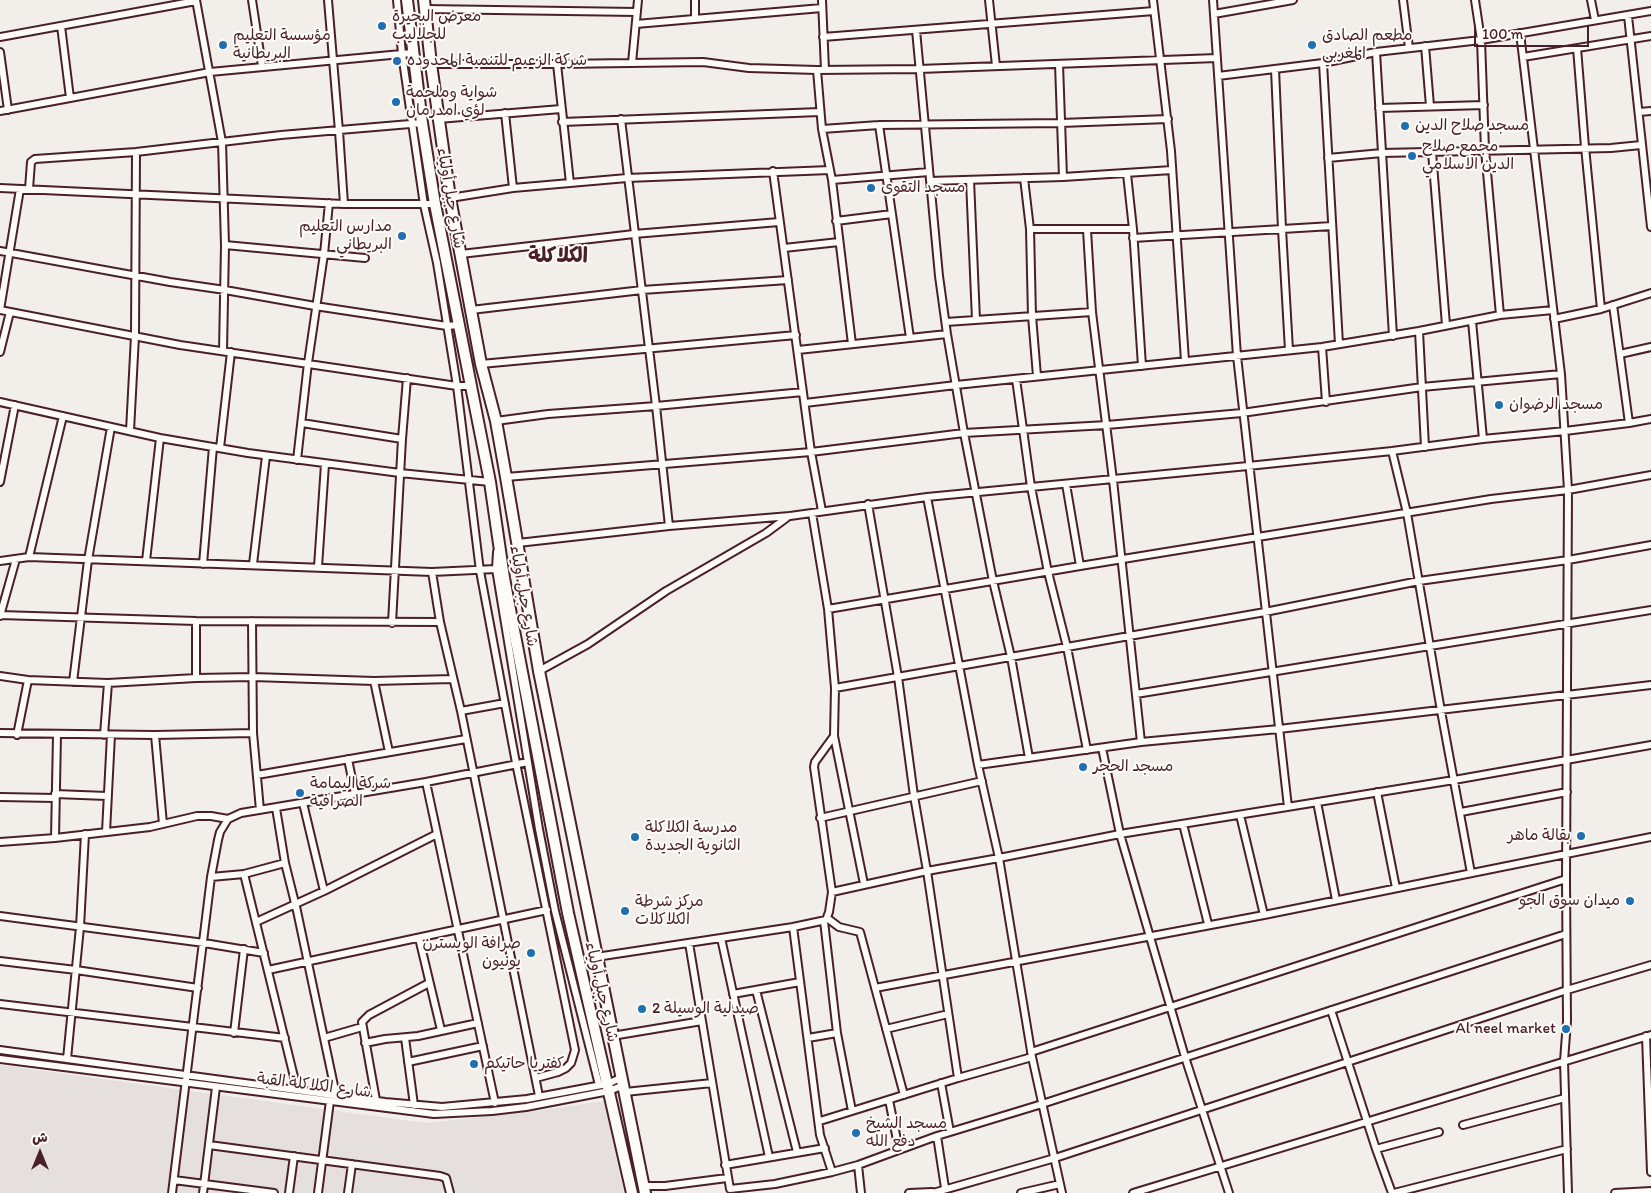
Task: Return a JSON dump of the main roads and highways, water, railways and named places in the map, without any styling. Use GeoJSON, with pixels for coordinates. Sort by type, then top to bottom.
{"type":"FeatureCollection","features":[{"type":"Feature","properties":{"kind":"main road","name":"شارع جبل أولياء"},"geometry":{"type":"LineString","coordinates":[[407,0],[407,54],[417,123],[490,482],[499,549],[568,913],[605,1087],[632,1193]]}},
{"type":"Feature","properties":{"kind":"main road","name":"شارع جبل أولياء"},"geometry":{"type":"LineString","coordinates":[[425,5],[430,64],[450,198],[481,364],[496,421],[539,671],[644,1189]]}},
{"type":"Feature","properties":{"kind":"place","name":"معرض البحيرة للجلاليب"},"geometry":{"type":"Point","coordinates":[382,26]}},
{"type":"Feature","properties":{"kind":"place","name":"مؤسسة التعليم البريطانية"},"geometry":{"type":"Point","coordinates":[223,45]}},
{"type":"Feature","properties":{"kind":"place","name":"مطعم الصادق المغربي"},"geometry":{"type":"Point","coordinates":[1312,45]}},
{"type":"Feature","properties":{"kind":"place","name":"شركة الزعيم للتنمية المحدوده"},"geometry":{"type":"Point","coordinates":[397,61]}},
{"type":"Feature","properties":{"kind":"place","name":"شواية وملحمة لؤي امدرمان"},"geometry":{"type":"Point","coordinates":[396,102]}},
{"type":"Feature","properties":{"kind":"place","name":"مسجد صلاح الدين"},"geometry":{"type":"Point","coordinates":[1405,126]}},
{"type":"Feature","properties":{"kind":"place","name":"مجمع صلاح الدين الاسلامي"},"geometry":{"type":"Point","coordinates":[1412,156]}},
{"type":"Feature","properties":{"kind":"place","name":"مسجد التقوى"},"geometry":{"type":"Point","coordinates":[871,188]}},
{"type":"Feature","properties":{"kind":"place","name":"مدارس التعليم البريطاني"},"geometry":{"type":"Point","coordinates":[402,236]}},
{"type":"Feature","properties":{"kind":"place","name":"مسجد الرضوان"},"geometry":{"type":"Point","coordinates":[1499,405]}},
{"type":"Feature","properties":{"kind":"place","name":"مسجد الحجر"},"geometry":{"type":"Point","coordinates":[1083,767]}},
{"type":"Feature","properties":{"kind":"place","name":"شركة اليمامة الصرافية"},"geometry":{"type":"Point","coordinates":[300,793]}},
{"type":"Feature","properties":{"kind":"place","name":"بقالة ماهر"},"geometry":{"type":"Point","coordinates":[1581,836]}},
{"type":"Feature","properties":{"kind":"place","name":"مدرسة الكلاكلة الثانوية الجديدة"},"geometry":{"type":"Point","coordinates":[635,837]}},
{"type":"Feature","properties":{"kind":"place","name":"ميدان سوق الجو"},"geometry":{"type":"Point","coordinates":[1630,901]}},
{"type":"Feature","properties":{"kind":"place","name":"مركز شرطة الكلاكلات"},"geometry":{"type":"Point","coordinates":[625,911]}},
{"type":"Feature","properties":{"kind":"place","name":"صرافة الويسترن يونيون"},"geometry":{"type":"Point","coordinates":[531,953]}},
{"type":"Feature","properties":{"kind":"place","name":"صيدلية الوسيلة 2"},"geometry":{"type":"Point","coordinates":[642,1009]}},
{"type":"Feature","properties":{"kind":"place","name":"Al neel market"},"geometry":{"type":"Point","coordinates":[1566,1029]}},
{"type":"Feature","properties":{"kind":"place","name":"كفتريا حاتيكم"},"geometry":{"type":"Point","coordinates":[474,1064]}},
{"type":"Feature","properties":{"kind":"place","name":"مسجد الشيخ دفع الله"},"geometry":{"type":"Point","coordinates":[856,1133]}},
{"type":"Feature","properties":{"kind":"district","name":"الكلاكلة"},"geometry":{"type":"Point","coordinates":[558,257]}}]}
